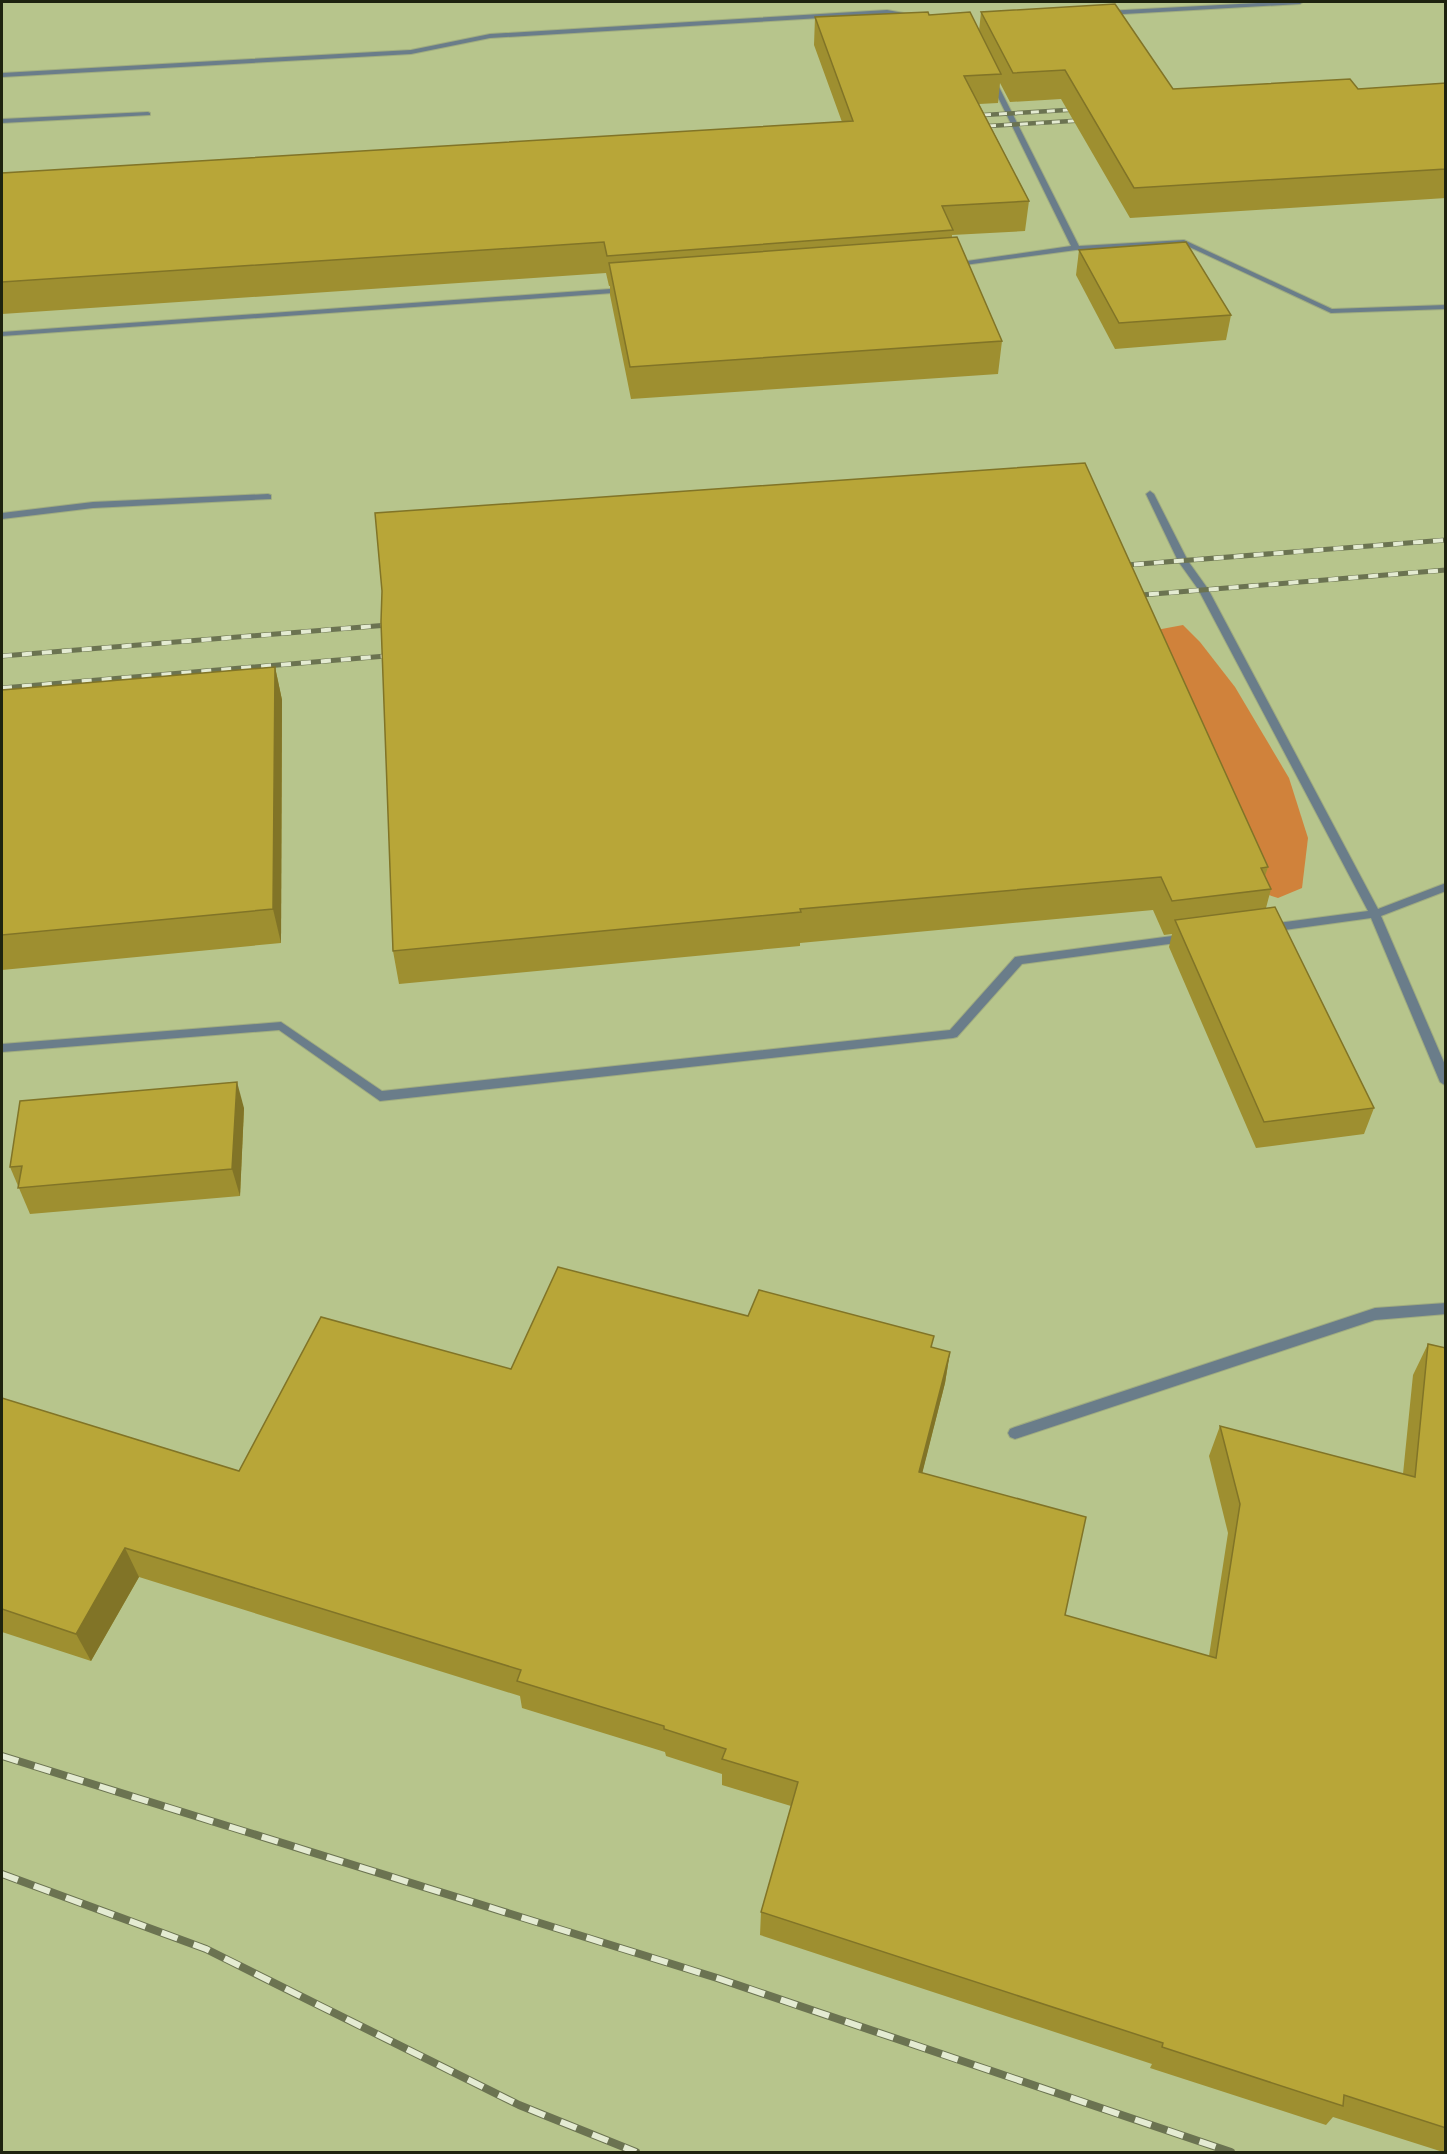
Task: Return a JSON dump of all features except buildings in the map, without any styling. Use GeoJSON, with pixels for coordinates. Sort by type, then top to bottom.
{"type":"FeatureCollection","features":[{"type":"Feature","properties":{"kind":"lane"},"geometry":{"type":"LineString","coordinates":[[1102,13],[1300,2]]}},
{"type":"Feature","properties":{"kind":"lane"},"geometry":{"type":"LineString","coordinates":[[2,75],[411,52],[490,36],[887,12],[920,16]]}},
{"type":"Feature","properties":{"kind":"lane"},"geometry":{"type":"LineString","coordinates":[[989,73],[1076,248]]}},
{"type":"Feature","properties":{"kind":"lane"},"geometry":{"type":"LineString","coordinates":[[2,121],[148,114]]}},
{"type":"Feature","properties":{"kind":"lane"},"geometry":{"type":"LineString","coordinates":[[948,266],[1076,248],[1184,242],[1331,311],[1446,306]]}},
{"type":"Feature","properties":{"kind":"lane"},"geometry":{"type":"LineString","coordinates":[[2,334],[629,289]]}},
{"type":"Feature","properties":{"kind":"lane"},"geometry":{"type":"LineString","coordinates":[[1150,494],[1183,561],[1203,589],[1368,898],[1446,1082]]}},
{"type":"Feature","properties":{"kind":"lane"},"geometry":{"type":"LineString","coordinates":[[2,516],[93,505],[268,496]]}},
{"type":"Feature","properties":{"kind":"lane"},"geometry":{"type":"LineString","coordinates":[[1256,929],[1375,914],[1446,887]]}},
{"type":"Feature","properties":{"kind":"lane"},"geometry":{"type":"LineString","coordinates":[[2,1048],[281,1026],[381,1096],[953,1034],[1019,960],[1197,937]]}},
{"type":"Feature","properties":{"kind":"lane"},"geometry":{"type":"LineString","coordinates":[[1015,1433],[1375,1314],[1446,1308]]}},
{"type":"Feature","properties":{"kind":"shaded area"},"geometry":{"type":"Polygon","coordinates":[[[2,2],[1445,2],[1445,2152],[2,2152],[2,2]]]}},
{"type":"Feature","properties":{"kind":"shaded area"},"geometry":{"type":"Polygon","coordinates":[[[1183,625],[1200,642],[1235,687],[1289,778],[1308,838],[1302,888],[1278,898],[1237,885],[1151,631],[1183,625]]]}},
{"type":"Feature","properties":{"kind":"railway"},"geometry":{"type":"LineString","coordinates":[[967,116],[1084,109]]}},
{"type":"Feature","properties":{"kind":"railway"},"geometry":{"type":"LineString","coordinates":[[972,127],[1089,120]]}},
{"type":"Feature","properties":{"kind":"railway"},"geometry":{"type":"LineString","coordinates":[[1114,566],[1446,540]]}},
{"type":"Feature","properties":{"kind":"railway"},"geometry":{"type":"LineString","coordinates":[[1129,596],[1446,570]]}},
{"type":"Feature","properties":{"kind":"railway"},"geometry":{"type":"LineString","coordinates":[[2,656],[388,625]]}},
{"type":"Feature","properties":{"kind":"railway"},"geometry":{"type":"LineString","coordinates":[[2,688],[386,656]]}},
{"type":"Feature","properties":{"kind":"railway"},"geometry":{"type":"LineString","coordinates":[[2,1756],[717,1978],[1231,2152]]}},
{"type":"Feature","properties":{"kind":"railway"},"geometry":{"type":"LineString","coordinates":[[2,1874],[206,1949],[519,2105],[636,2152]]}}]}
